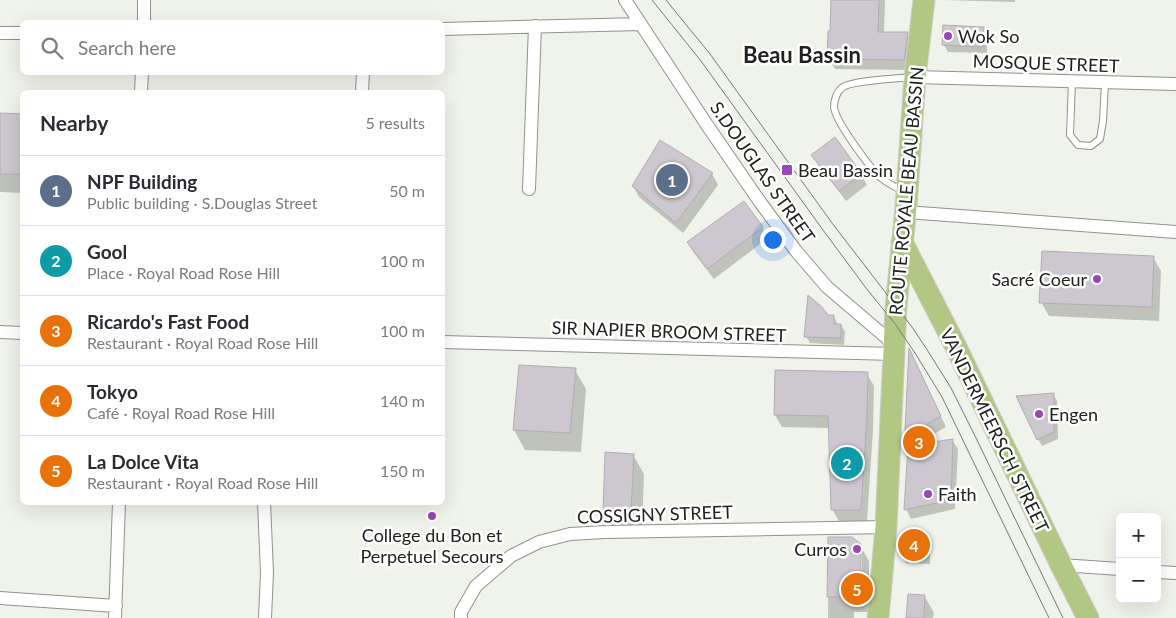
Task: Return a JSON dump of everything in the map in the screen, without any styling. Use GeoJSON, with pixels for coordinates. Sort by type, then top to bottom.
{"type":"FeatureCollection","features":[{"type":"Feature","properties":{"kind":"main road","name":"ROUTE ROYALE BEAU BASSIN"},"geometry":{"type":"LineString","coordinates":[[878,618],[886,527],[896,307],[915,77],[924,0]]}},
{"type":"Feature","properties":{"kind":"main road","name":"VANDERMEERSCH STREET"},"geometry":{"type":"LineString","coordinates":[[902,242],[955,345],[1088,618]]}},
{"type":"Feature","properties":{"kind":"street"},"geometry":{"type":"LineString","coordinates":[[144,0],[144,20]]}},
{"type":"Feature","properties":{"kind":"street","name":"S.DOUGLAS STREET"},"geometry":{"type":"LineString","coordinates":[[625,0],[707,125],[796,251],[827,287],[895,350]]}},
{"type":"Feature","properties":{"kind":"street"},"geometry":{"type":"LineString","coordinates":[[445,29],[641,24]]}},
{"type":"Feature","properties":{"kind":"street"},"geometry":{"type":"LineString","coordinates":[[529,189],[535,26]]}},
{"type":"Feature","properties":{"kind":"street"},"geometry":{"type":"LineString","coordinates":[[0,33],[20,33]]}},
{"type":"Feature","properties":{"kind":"street"},"geometry":{"type":"LineString","coordinates":[[141,90],[142,75]]}},
{"type":"Feature","properties":{"kind":"street"},"geometry":{"type":"LineString","coordinates":[[362,75],[362,90]]}},
{"type":"Feature","properties":{"kind":"street","name":"MOSQUE STREET"},"geometry":{"type":"LineString","coordinates":[[915,77],[1176,84]]}},
{"type":"Feature","properties":{"kind":"street"},"geometry":{"type":"LineString","coordinates":[[906,203],[1176,232]]}},
{"type":"Feature","properties":{"kind":"street"},"geometry":{"type":"LineString","coordinates":[[0,332],[20,333]]}},
{"type":"Feature","properties":{"kind":"street","name":"SIR NAPIER BROOM STREET"},"geometry":{"type":"LineString","coordinates":[[445,342],[895,350]]}},
{"type":"Feature","properties":{"kind":"street"},"geometry":{"type":"LineString","coordinates":[[0,598],[116,612],[119,505]]}},
{"type":"Feature","properties":{"kind":"street"},"geometry":{"type":"LineString","coordinates":[[264,505],[267,573],[265,618]]}},
{"type":"Feature","properties":{"kind":"street","name":"COSSIGNY STREET"},"geometry":{"type":"LineString","coordinates":[[461,618],[461,612],[476,586],[511,556],[539,542],[570,534],[886,527]]}},
{"type":"Feature","properties":{"kind":"street"},"geometry":{"type":"LineString","coordinates":[[1061,565],[1116,569]]}},
{"type":"Feature","properties":{"kind":"street"},"geometry":{"type":"LineString","coordinates":[[1161,572],[1176,574]]}},
{"type":"Feature","properties":{"kind":"lane"},"geometry":{"type":"LineString","coordinates":[[906,203],[866,163],[837,118],[834,107],[836,94],[843,87],[858,83],[915,77]]}},
{"type":"Feature","properties":{"kind":"lane"},"geometry":{"type":"LineString","coordinates":[[1072,81],[1070,135],[1078,145],[1091,146],[1100,139],[1105,82]]}},
{"type":"Feature","properties":{"kind":"building"},"geometry":{"type":"Polygon","coordinates":[[[831,0],[879,0],[878,32],[908,32],[904,60],[827,59],[831,0]]]}},
{"type":"Feature","properties":{"kind":"building"},"geometry":{"type":"Polygon","coordinates":[[[943,25],[984,27],[983,47],[942,45],[943,25]]]}},
{"type":"Feature","properties":{"kind":"building"},"geometry":{"type":"Polygon","coordinates":[[[0,113],[20,114],[20,174],[0,174],[0,113]]]}},
{"type":"Feature","properties":{"kind":"building"},"geometry":{"type":"Polygon","coordinates":[[[835,137],[862,174],[839,191],[811,155],[835,137]]]}},
{"type":"Feature","properties":{"kind":"building"},"geometry":{"type":"Polygon","coordinates":[[[660,140],[713,173],[676,223],[632,186],[660,140]]]}},
{"type":"Feature","properties":{"kind":"building"},"geometry":{"type":"Polygon","coordinates":[[[744,201],[763,227],[707,269],[687,242],[744,201]]]}},
{"type":"Feature","properties":{"kind":"building","name":"Sacré Coeur"},"geometry":{"type":"Polygon","coordinates":[[[1042,251],[1154,256],[1152,307],[1039,303],[1042,251]]]}},
{"type":"Feature","properties":{"kind":"building"},"geometry":{"type":"Polygon","coordinates":[[[808,295],[828,315],[834,315],[834,324],[841,324],[841,338],[804,337],[808,295]]]}},
{"type":"Feature","properties":{"kind":"building"},"geometry":{"type":"Polygon","coordinates":[[[909,348],[941,416],[915,431],[905,431],[909,348]]]}},
{"type":"Feature","properties":{"kind":"building"},"geometry":{"type":"Polygon","coordinates":[[[519,365],[576,368],[570,433],[513,430],[519,365]]]}},
{"type":"Feature","properties":{"kind":"building"},"geometry":{"type":"Polygon","coordinates":[[[775,370],[868,372],[861,510],[831,510],[828,416],[774,415],[775,370]]]}},
{"type":"Feature","properties":{"kind":"building","name":"Engen"},"geometry":{"type":"Polygon","coordinates":[[[1054,393],[1054,432],[1037,440],[1016,396],[1054,393]]]}},
{"type":"Feature","properties":{"kind":"building"},"geometry":{"type":"Polygon","coordinates":[[[953,439],[951,500],[904,510],[908,446],[953,439]]]}},
{"type":"Feature","properties":{"kind":"building"},"geometry":{"type":"Polygon","coordinates":[[[605,452],[634,454],[631,512],[603,512],[605,452]]]}},
{"type":"Feature","properties":{"kind":"building"},"geometry":{"type":"Polygon","coordinates":[[[901,533],[927,533],[927,557],[901,557],[901,533]]]}},
{"type":"Feature","properties":{"kind":"building"},"geometry":{"type":"Polygon","coordinates":[[[828,537],[852,537],[861,544],[861,597],[827,597],[828,537]]]}},
{"type":"Feature","properties":{"kind":"building"},"geometry":{"type":"Polygon","coordinates":[[[908,594],[925,595],[924,618],[906,618],[908,594]]]}},
{"type":"Feature","properties":{"kind":"tram line"},"geometry":{"type":"LineString","coordinates":[[652,0],[701,61],[915,353],[942,397],[1049,618]]}},
{"type":"Feature","properties":{"kind":"tram line"},"geometry":{"type":"LineString","coordinates":[[666,0],[710,54],[832,223],[926,348],[951,388],[1063,618]]}},
{"type":"Feature","properties":{"kind":"place","name":"Wok So"},"geometry":{"type":"Point","coordinates":[948,36]}},
{"type":"Feature","properties":{"kind":"place","name":"Beau Bassin"},"geometry":{"type":"Point","coordinates":[787,170]}},
{"type":"Feature","properties":{"kind":"place","name":"NPF Building"},"geometry":{"type":"Point","coordinates":[672,180]}},
{"type":"Feature","properties":{"kind":"place","name":"Sacré Coeur"},"geometry":{"type":"Point","coordinates":[1097,279]}},
{"type":"Feature","properties":{"kind":"place","name":"Engen"},"geometry":{"type":"Point","coordinates":[1039,414]}},
{"type":"Feature","properties":{"kind":"place","name":"Ricardo's Fast Food"},"geometry":{"type":"Point","coordinates":[919,442]}},
{"type":"Feature","properties":{"kind":"place","name":"Gool"},"geometry":{"type":"Point","coordinates":[847,463]}},
{"type":"Feature","properties":{"kind":"place","name":"Faith"},"geometry":{"type":"Point","coordinates":[928,494]}},
{"type":"Feature","properties":{"kind":"place","name":"College du Bon et Perpetuel Secours"},"geometry":{"type":"Point","coordinates":[432,516]}},
{"type":"Feature","properties":{"kind":"place","name":"Tokyo"},"geometry":{"type":"Point","coordinates":[914,545]}},
{"type":"Feature","properties":{"kind":"place","name":"Curros"},"geometry":{"type":"Point","coordinates":[857,549]}},
{"type":"Feature","properties":{"kind":"place","name":"La Dolce Vita"},"geometry":{"type":"Point","coordinates":[857,589]}},
{"type":"Feature","properties":{"kind":"district","name":"Beau Bassin"},"geometry":{"type":"Point","coordinates":[802,54]}}]}
